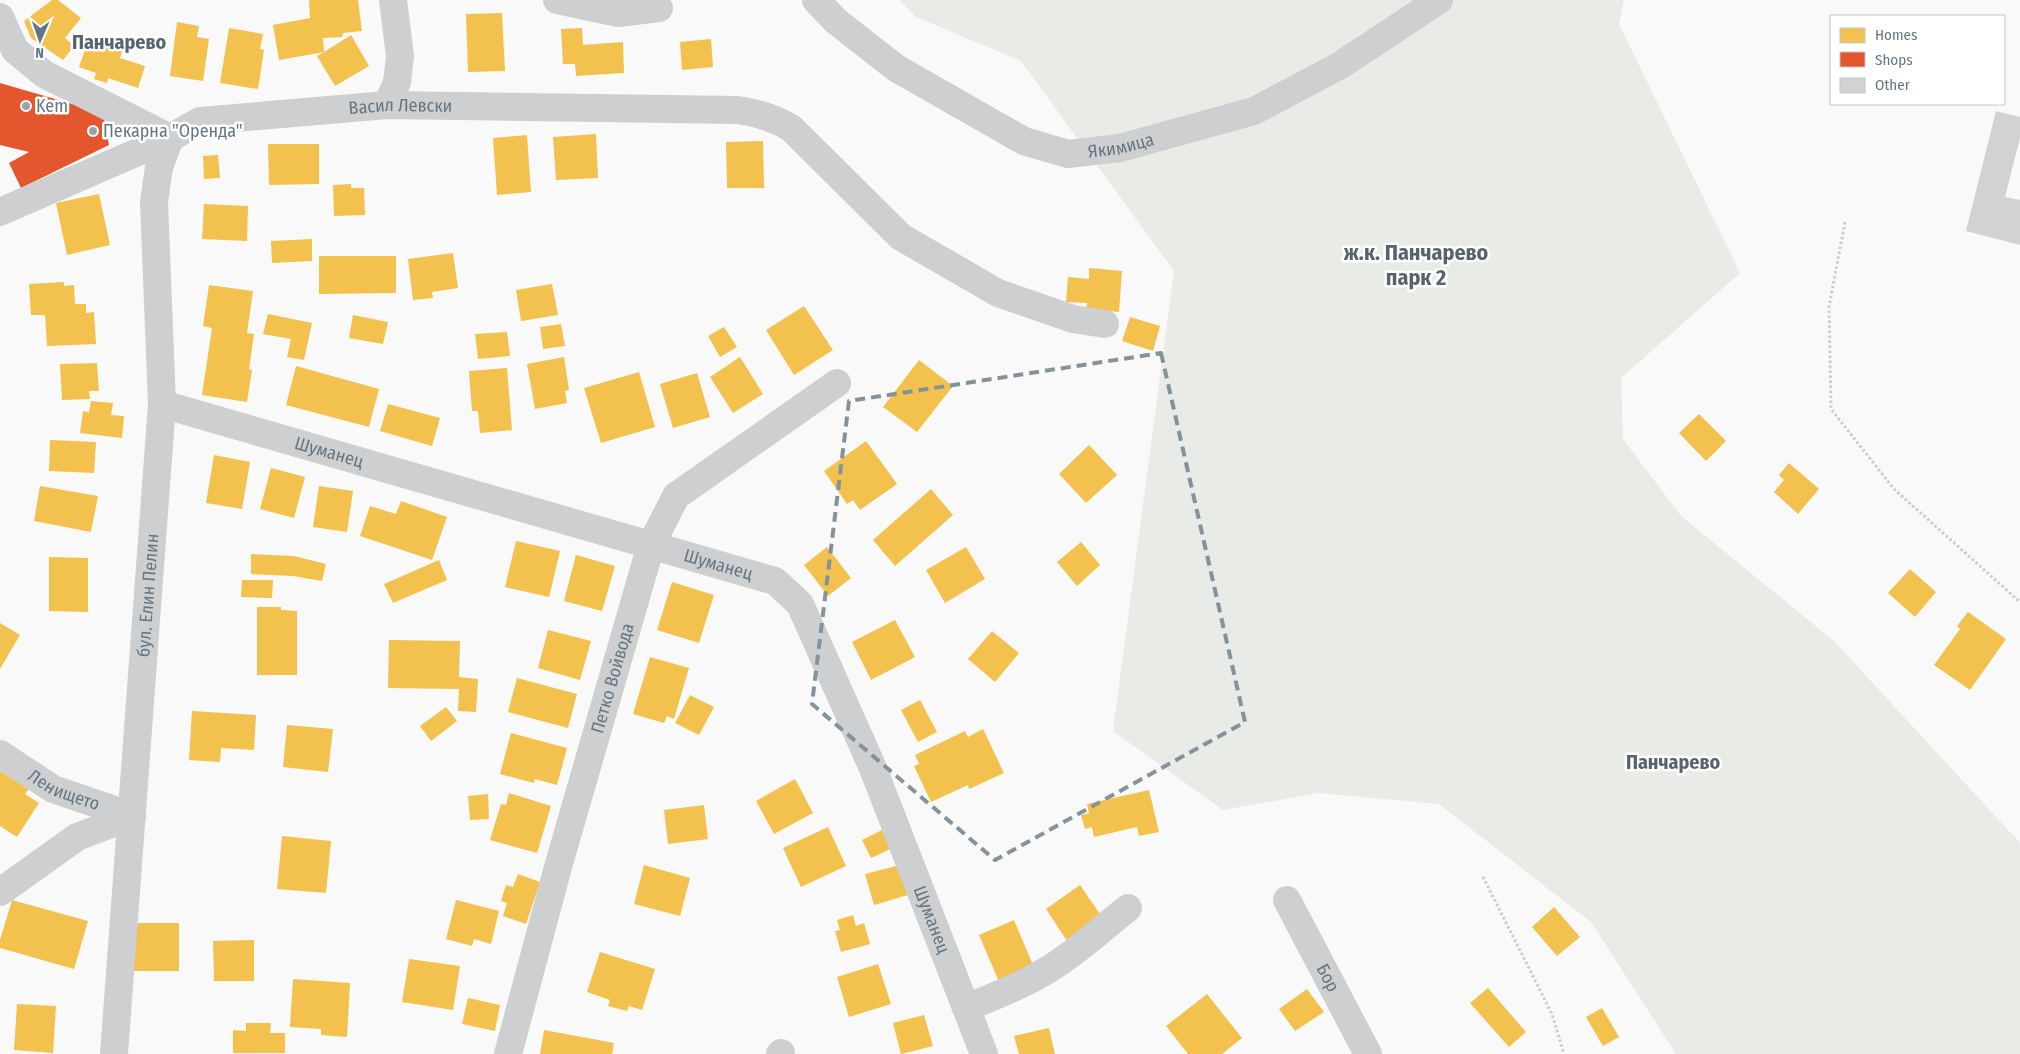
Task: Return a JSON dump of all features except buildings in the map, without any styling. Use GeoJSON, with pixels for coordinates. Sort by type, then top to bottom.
{"type":"FeatureCollection","features":[{"type":"Feature","properties":{"kind":"street"},"geometry":{"type":"LineString","coordinates":[[386,105],[397,82],[400,56],[393,0]]}},
{"type":"Feature","properties":{"kind":"street"},"geometry":{"type":"LineString","coordinates":[[557,0],[618,13],[660,8]]}},
{"type":"Feature","properties":{"kind":"street","name":"Якимица"},"geometry":{"type":"LineString","coordinates":[[816,0],[836,21],[896,68],[1024,141],[1068,154],[1120,148],[1254,111],[1339,66],[1439,0]]}},
{"type":"Feature","properties":{"kind":"street"},"geometry":{"type":"LineString","coordinates":[[0,17],[15,50],[44,74],[170,138]]}},
{"type":"Feature","properties":{"kind":"street","name":"Васил Левски"},"geometry":{"type":"LineString","coordinates":[[0,212],[170,138],[200,121],[386,105],[738,110],[761,113],[791,128],[810,149],[901,237],[998,293],[1073,319],[1105,324]]}},
{"type":"Feature","properties":{"kind":"street","name":"бул. Елин Пелин"},"geometry":{"type":"LineString","coordinates":[[114,1054],[162,404],[154,202],[159,167],[170,138]]}},
{"type":"Feature","properties":{"kind":"street","name":"Петко Войвода"},"geometry":{"type":"LineString","coordinates":[[508,1054],[558,867],[650,546],[676,496],[837,383]]}},
{"type":"Feature","properties":{"kind":"street","name":"Шуманец"},"geometry":{"type":"LineString","coordinates":[[162,404],[775,581],[800,604],[872,766],[984,1054]]}},
{"type":"Feature","properties":{"kind":"street","name":"Ленището"},"geometry":{"type":"LineString","coordinates":[[0,754],[53,789],[132,816]]}},
{"type":"Feature","properties":{"kind":"street"},"geometry":{"type":"LineString","coordinates":[[0,892],[77,837],[132,816]]}},
{"type":"Feature","properties":{"kind":"street","name":"Бор"},"geometry":{"type":"LineString","coordinates":[[1287,900],[1368,1054]]}},
{"type":"Feature","properties":{"kind":"street"},"geometry":{"type":"LineString","coordinates":[[966,1008],[988,1000],[1039,974],[1083,944],[1128,908]]}},
{"type":"Feature","properties":{"kind":"path"},"geometry":{"type":"LineString","coordinates":[[1845,222],[1829,307],[1830,409],[1894,489],[2020,602]]}},
{"type":"Feature","properties":{"kind":"path"},"geometry":{"type":"LineString","coordinates":[[1483,877],[1552,1014],[1564,1054]]}},
{"type":"Feature","properties":{"kind":"highlighted area"},"geometry":{"type":"Polygon","coordinates":[[[1161,353],[1245,722],[995,860],[812,704],[849,401],[1161,353]]]}},
{"type":"Feature","properties":{"kind":"shaded area"},"geometry":{"type":"Polygon","coordinates":[[[900,0],[1624,0],[1619,24],[1740,273],[1621,378],[1623,439],[1681,516],[1834,641],[2020,843],[2020,1054],[1676,1054],[1591,922],[1439,804],[1319,793],[1223,810],[1113,731],[1174,271],[1021,61],[916,17],[900,0]]]}},
{"type":"Feature","properties":{"kind":"place","name":"Kem"},"geometry":{"type":"Point","coordinates":[26,106]}},
{"type":"Feature","properties":{"kind":"place","name":"Пекарна \"Оренда\""},"geometry":{"type":"Point","coordinates":[93,131]}},
{"type":"Feature","properties":{"kind":"district","name":"Панчарево"},"geometry":{"type":"Point","coordinates":[119,42]}},
{"type":"Feature","properties":{"kind":"district","name":"ж.к. Панчарево парк 2"},"geometry":{"type":"Point","coordinates":[1416,264]}},
{"type":"Feature","properties":{"kind":"district","name":"Панчарево"},"geometry":{"type":"Point","coordinates":[1673,762]}}]}
